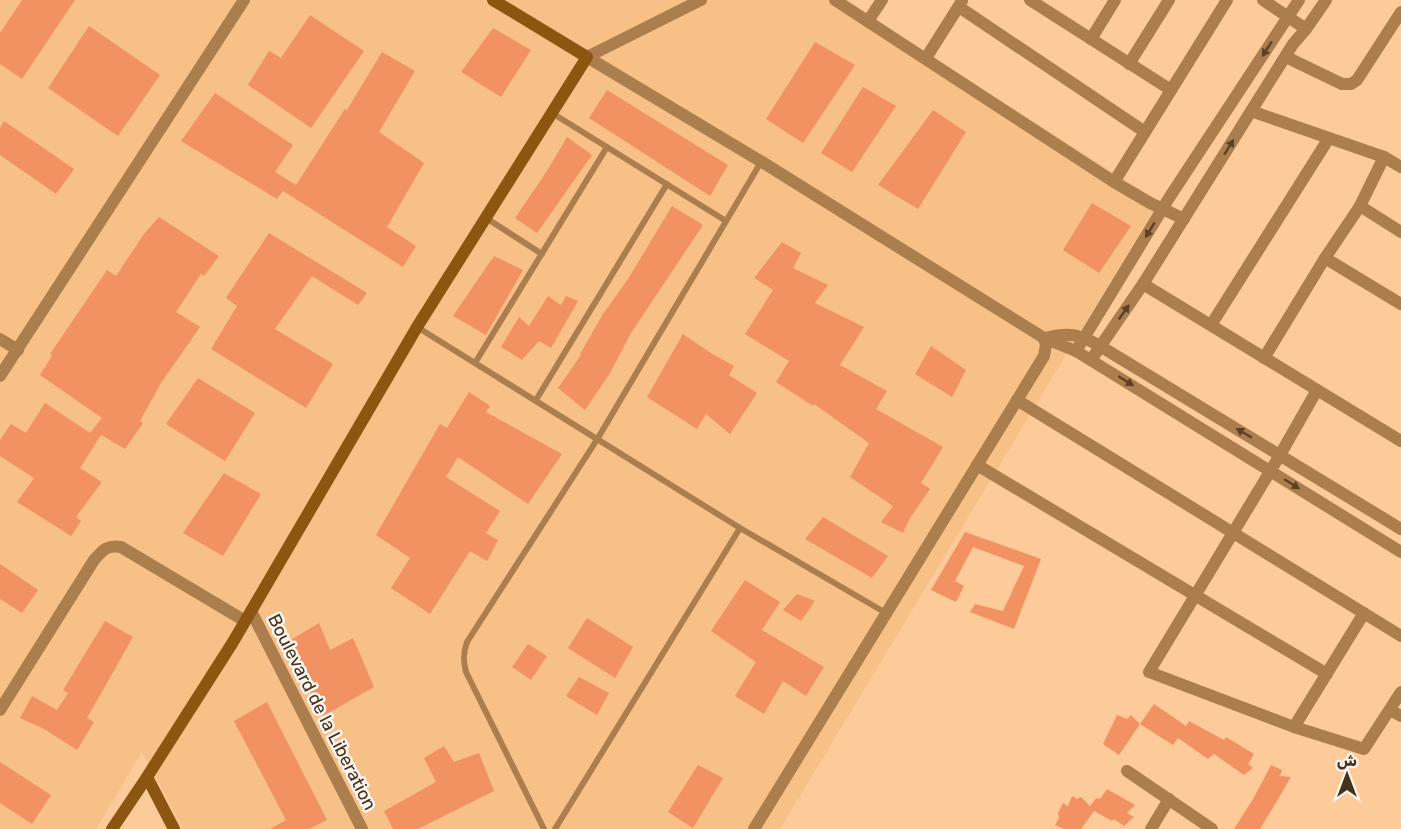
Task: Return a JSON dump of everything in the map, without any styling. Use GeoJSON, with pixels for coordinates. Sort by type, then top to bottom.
{"type":"FeatureCollection","features":[{"type":"Feature","properties":{"kind":"street"},"geometry":{"type":"LineString","coordinates":[[0,376],[244,0]]}},
{"type":"Feature","properties":{"kind":"street"},"geometry":{"type":"LineString","coordinates":[[493,0],[762,162],[1044,338],[1091,360],[1401,552]]}},
{"type":"Feature","properties":{"kind":"street"},"geometry":{"type":"LineString","coordinates":[[112,829],[248,616],[417,327],[587,57],[701,0]]}},
{"type":"Feature","properties":{"kind":"street"},"geometry":{"type":"LineString","coordinates":[[836,0],[1114,182],[1184,219]]}},
{"type":"Feature","properties":{"kind":"street"},"geometry":{"type":"LineString","coordinates":[[868,21],[882,0]]}},
{"type":"Feature","properties":{"kind":"street"},"geometry":{"type":"LineString","coordinates":[[1091,39],[1115,0]]}},
{"type":"Feature","properties":{"kind":"street"},"geometry":{"type":"LineString","coordinates":[[1129,64],[1169,0]]}},
{"type":"Feature","properties":{"kind":"street"},"geometry":{"type":"LineString","coordinates":[[1114,182],[1227,0]]}},
{"type":"Feature","properties":{"kind":"street"},"geometry":{"type":"LineString","coordinates":[[1263,0],[1306,29]]}},
{"type":"Feature","properties":{"kind":"street"},"geometry":{"type":"LineString","coordinates":[[1076,351],[1162,209],[1299,0]]}},
{"type":"Feature","properties":{"kind":"street"},"geometry":{"type":"LineString","coordinates":[[1091,360],[1143,284],[1286,57],[1326,0]]}},
{"type":"Feature","properties":{"kind":"street"},"geometry":{"type":"LineString","coordinates":[[1033,1],[1171,90]]}},
{"type":"Feature","properties":{"kind":"street"},"geometry":{"type":"LineString","coordinates":[[926,58],[961,3],[1145,132]]}},
{"type":"Feature","properties":{"kind":"street"},"geometry":{"type":"LineString","coordinates":[[1286,57],[1342,84],[1351,84],[1357,80],[1401,12]]}},
{"type":"Feature","properties":{"kind":"street"},"geometry":{"type":"LineString","coordinates":[[1251,111],[1384,157],[1401,167]]}},
{"type":"Feature","properties":{"kind":"street"},"geometry":{"type":"LineString","coordinates":[[1211,325],[1329,138]]}},
{"type":"Feature","properties":{"kind":"street"},"geometry":{"type":"LineString","coordinates":[[1264,358],[1325,258],[1360,206],[1384,157]]}},
{"type":"Feature","properties":{"kind":"street"},"geometry":{"type":"LineString","coordinates":[[1360,206],[1401,232]]}},
{"type":"Feature","properties":{"kind":"street"},"geometry":{"type":"LineString","coordinates":[[1325,258],[1401,304]]}},
{"type":"Feature","properties":{"kind":"street"},"geometry":{"type":"LineString","coordinates":[[1143,284],[1401,441]]}},
{"type":"Feature","properties":{"kind":"street"},"geometry":{"type":"LineString","coordinates":[[1044,338],[1071,334],[1084,337],[1401,529]]}},
{"type":"Feature","properties":{"kind":"street"},"geometry":{"type":"LineString","coordinates":[[754,829],[1044,356],[1046,345],[1044,338]]}},
{"type":"Feature","properties":{"kind":"street"},"geometry":{"type":"LineString","coordinates":[[0,339],[18,350]]}},
{"type":"Feature","properties":{"kind":"street"},"geometry":{"type":"LineString","coordinates":[[1317,390],[1149,672],[1294,727],[1364,749],[1401,692]]}},
{"type":"Feature","properties":{"kind":"street"},"geometry":{"type":"LineString","coordinates":[[1017,400],[1401,636]]}},
{"type":"Feature","properties":{"kind":"street"},"geometry":{"type":"LineString","coordinates":[[977,465],[1327,674]]}},
{"type":"Feature","properties":{"kind":"street"},"geometry":{"type":"LineString","coordinates":[[0,710],[94,560],[104,549],[112,546],[121,547],[248,616]]}},
{"type":"Feature","properties":{"kind":"street"},"geometry":{"type":"LineString","coordinates":[[1294,727],[1364,613]]}},
{"type":"Feature","properties":{"kind":"street","name":"Boulevard de la Liberation"},"geometry":{"type":"LineString","coordinates":[[248,616],[362,829]]}},
{"type":"Feature","properties":{"kind":"street"},"geometry":{"type":"LineString","coordinates":[[1390,710],[1401,716]]}},
{"type":"Feature","properties":{"kind":"street"},"geometry":{"type":"LineString","coordinates":[[1127,771],[1212,829]]}},
{"type":"Feature","properties":{"kind":"street"},"geometry":{"type":"LineString","coordinates":[[147,777],[174,829]]}},
{"type":"Feature","properties":{"kind":"street"},"geometry":{"type":"LineString","coordinates":[[1151,829],[1169,799]]}},
{"type":"Feature","properties":{"kind":"lane"},"geometry":{"type":"LineString","coordinates":[[552,113],[726,221]]}},
{"type":"Feature","properties":{"kind":"lane"},"geometry":{"type":"LineString","coordinates":[[475,363],[608,147]]}},
{"type":"Feature","properties":{"kind":"lane"},"geometry":{"type":"LineString","coordinates":[[544,829],[466,672],[463,662],[467,642],[598,438],[762,162]]}},
{"type":"Feature","properties":{"kind":"lane"},"geometry":{"type":"LineString","coordinates":[[536,400],[667,184]]}},
{"type":"Feature","properties":{"kind":"lane"},"geometry":{"type":"LineString","coordinates":[[486,218],[542,254]]}},
{"type":"Feature","properties":{"kind":"lane"},"geometry":{"type":"LineString","coordinates":[[417,327],[740,528],[886,613]]}},
{"type":"Feature","properties":{"kind":"lane"},"geometry":{"type":"LineString","coordinates":[[555,829],[740,528]]}},
{"type":"Feature","properties":{"kind":"shaded area"},"geometry":{"type":"Polygon","coordinates":[[[0,0],[841,0],[1159,201],[780,829],[183,829],[142,752],[96,829],[0,829],[0,0]]]}},
{"type":"Feature","properties":{"kind":"building"},"geometry":{"type":"Polygon","coordinates":[[[22,0],[75,0],[22,79],[0,64],[0,33],[22,0]]]}},
{"type":"Feature","properties":{"kind":"building"},"geometry":{"type":"Polygon","coordinates":[[[310,15],[364,51],[311,128],[248,85],[269,51],[281,58],[310,15]]]}},
{"type":"Feature","properties":{"kind":"building"},"geometry":{"type":"Polygon","coordinates":[[[89,26],[160,75],[118,136],[48,88],[89,26]]]}},
{"type":"Feature","properties":{"kind":"building"},"geometry":{"type":"Polygon","coordinates":[[[493,28],[531,50],[501,97],[461,72],[493,28]]]}},
{"type":"Feature","properties":{"kind":"building"},"geometry":{"type":"Polygon","coordinates":[[[815,42],[855,65],[803,143],[766,119],[815,42]]]}},
{"type":"Feature","properties":{"kind":"building"},"geometry":{"type":"Polygon","coordinates":[[[382,52],[415,71],[379,132],[424,163],[387,227],[416,246],[403,267],[283,191],[277,199],[181,141],[215,93],[293,145],[275,172],[296,185],[345,109],[347,110],[382,52]]]}},
{"type":"Feature","properties":{"kind":"building"},"geometry":{"type":"Polygon","coordinates":[[[863,87],[896,106],[852,172],[821,153],[863,87]]]}},
{"type":"Feature","properties":{"kind":"building"},"geometry":{"type":"Polygon","coordinates":[[[607,90],[728,165],[710,196],[589,118],[607,90]]]}},
{"type":"Feature","properties":{"kind":"building"},"geometry":{"type":"Polygon","coordinates":[[[933,110],[966,132],[918,209],[878,185],[933,110]]]}},
{"type":"Feature","properties":{"kind":"building"},"geometry":{"type":"Polygon","coordinates":[[[4,121],[74,169],[56,194],[0,155],[0,128],[4,121]]]}},
{"type":"Feature","properties":{"kind":"building"},"geometry":{"type":"Polygon","coordinates":[[[567,137],[592,155],[537,233],[515,218],[567,137]]]}},
{"type":"Feature","properties":{"kind":"building"},"geometry":{"type":"Polygon","coordinates":[[[1092,203],[1131,226],[1099,273],[1063,250],[1092,203]]]}},
{"type":"Feature","properties":{"kind":"building"},"geometry":{"type":"Polygon","coordinates":[[[672,206],[703,225],[631,333],[610,373],[585,410],[558,388],[581,355],[603,314],[628,279],[672,206]]]}},
{"type":"Feature","properties":{"kind":"building"},"geometry":{"type":"Polygon","coordinates":[[[159,217],[219,256],[204,276],[201,274],[176,312],[200,327],[161,383],[140,421],[143,423],[125,449],[101,435],[80,468],[102,482],[76,517],[81,521],[71,536],[17,502],[34,478],[0,456],[0,440],[11,424],[26,433],[45,403],[90,433],[102,418],[40,375],[52,356],[50,354],[107,270],[116,276],[144,234],[159,217]]]}},
{"type":"Feature","properties":{"kind":"building"},"geometry":{"type":"Polygon","coordinates":[[[269,233],[367,293],[358,305],[312,276],[275,329],[333,364],[306,408],[211,349],[237,306],[226,298],[269,233]]]}},
{"type":"Feature","properties":{"kind":"building"},"geometry":{"type":"Polygon","coordinates":[[[782,242],[801,253],[793,268],[828,285],[815,303],[864,327],[840,365],[887,391],[876,409],[943,447],[921,483],[930,489],[910,518],[903,533],[881,522],[893,506],[850,477],[869,443],[814,404],[813,406],[776,382],[789,361],[745,334],[773,290],[754,278],[782,242]]]}},
{"type":"Feature","properties":{"kind":"building"},"geometry":{"type":"Polygon","coordinates":[[[494,256],[523,270],[486,335],[453,316],[494,256]]]}},
{"type":"Feature","properties":{"kind":"building"},"geometry":{"type":"Polygon","coordinates":[[[548,296],[561,305],[566,296],[578,301],[551,348],[539,341],[522,360],[501,347],[519,317],[529,326],[548,296]]]}},
{"type":"Feature","properties":{"kind":"building"},"geometry":{"type":"Polygon","coordinates":[[[683,334],[734,366],[729,375],[757,393],[730,434],[706,414],[697,429],[647,397],[683,334]]]}},
{"type":"Feature","properties":{"kind":"building"},"geometry":{"type":"Polygon","coordinates":[[[931,346],[966,370],[952,397],[915,374],[931,346]]]}},
{"type":"Feature","properties":{"kind":"building"},"geometry":{"type":"Polygon","coordinates":[[[198,378],[255,413],[225,461],[166,424],[198,378]]]}},
{"type":"Feature","properties":{"kind":"building"},"geometry":{"type":"Polygon","coordinates":[[[469,392],[490,406],[486,412],[562,454],[528,504],[458,457],[446,477],[500,511],[486,533],[498,540],[487,561],[470,551],[430,614],[391,588],[410,558],[376,535],[440,424],[447,428],[469,392]]]}},
{"type":"Feature","properties":{"kind":"building"},"geometry":{"type":"Polygon","coordinates":[[[224,473],[261,494],[223,556],[183,533],[224,473]]]}},
{"type":"Feature","properties":{"kind":"building"},"geometry":{"type":"Polygon","coordinates":[[[823,517],[888,556],[872,578],[805,539],[823,517]]]}},
{"type":"Feature","properties":{"kind":"building"},"geometry":{"type":"Polygon","coordinates":[[[965,532],[1041,559],[1014,629],[970,612],[975,604],[1003,611],[1024,566],[973,547],[955,581],[964,586],[956,602],[931,590],[965,532]]]}},
{"type":"Feature","properties":{"kind":"building"},"geometry":{"type":"Polygon","coordinates":[[[0,564],[38,590],[22,613],[0,599],[0,564]]]}},
{"type":"Feature","properties":{"kind":"building"},"geometry":{"type":"Polygon","coordinates":[[[745,580],[780,602],[762,630],[824,667],[806,696],[783,681],[764,714],[735,696],[756,662],[711,631],[745,580]]]}},
{"type":"Feature","properties":{"kind":"building"},"geometry":{"type":"Polygon","coordinates":[[[797,594],[815,601],[801,621],[783,610],[797,594]]]}},
{"type":"Feature","properties":{"kind":"building"},"geometry":{"type":"Polygon","coordinates":[[[587,618],[633,647],[615,678],[568,648],[587,618]]]}},
{"type":"Feature","properties":{"kind":"building"},"geometry":{"type":"Polygon","coordinates":[[[105,621],[133,637],[87,718],[94,722],[77,750],[44,729],[20,718],[32,696],[57,710],[68,693],[63,690],[105,621]]]}},
{"type":"Feature","properties":{"kind":"building"},"geometry":{"type":"Polygon","coordinates":[[[319,623],[330,650],[353,638],[374,687],[323,716],[284,644],[319,623]]]}},
{"type":"Feature","properties":{"kind":"building"},"geometry":{"type":"Polygon","coordinates":[[[528,644],[547,656],[531,680],[512,667],[528,644]]]}},
{"type":"Feature","properties":{"kind":"building"},"geometry":{"type":"Polygon","coordinates":[[[579,677],[609,693],[597,715],[566,696],[579,677]]]}},
{"type":"Feature","properties":{"kind":"building"},"geometry":{"type":"Polygon","coordinates":[[[267,702],[327,820],[309,829],[270,829],[286,820],[234,721],[267,702]]]}},
{"type":"Feature","properties":{"kind":"building"},"geometry":{"type":"Polygon","coordinates":[[[1154,704],[1186,726],[1189,721],[1224,740],[1226,737],[1254,754],[1248,764],[1253,768],[1244,775],[1214,754],[1208,759],[1178,738],[1173,745],[1140,724],[1154,704]]]}},
{"type":"Feature","properties":{"kind":"building"},"geometry":{"type":"Polygon","coordinates":[[[1117,715],[1127,719],[1131,715],[1140,724],[1119,755],[1103,744],[1117,715]]]}},
{"type":"Feature","properties":{"kind":"building"},"geometry":{"type":"Polygon","coordinates":[[[444,746],[454,762],[479,753],[494,791],[418,829],[393,829],[384,811],[436,782],[424,758],[444,746]]]}},
{"type":"Feature","properties":{"kind":"building"},"geometry":{"type":"Polygon","coordinates":[[[0,762],[51,795],[32,824],[0,803],[0,762]]]}},
{"type":"Feature","properties":{"kind":"building"},"geometry":{"type":"Polygon","coordinates":[[[698,765],[723,778],[693,828],[668,812],[698,765]]]}},
{"type":"Feature","properties":{"kind":"building"},"geometry":{"type":"Polygon","coordinates":[[[1271,765],[1282,770],[1280,776],[1291,777],[1260,829],[1234,829],[1253,799],[1271,765]]]}},
{"type":"Feature","properties":{"kind":"building"},"geometry":{"type":"Polygon","coordinates":[[[1107,789],[1135,805],[1127,813],[1134,817],[1124,826],[1094,811],[1081,829],[1064,829],[1055,825],[1063,803],[1068,806],[1072,796],[1077,799],[1081,797],[1090,806],[1096,798],[1100,799],[1107,789]]]}}]}
